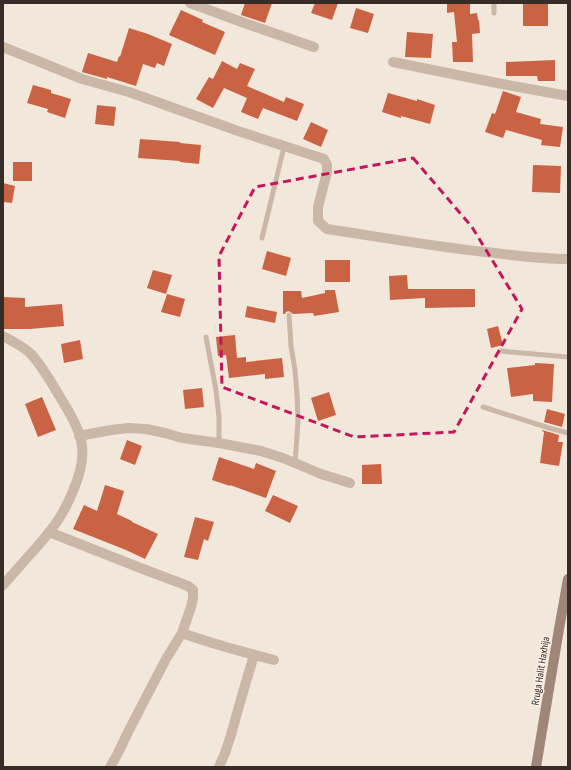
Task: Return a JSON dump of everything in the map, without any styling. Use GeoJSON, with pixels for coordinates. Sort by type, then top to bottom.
{"type":"FeatureCollection","features":[{"type":"Feature","properties":{"kind":"street"},"geometry":{"type":"LineString","coordinates":[[190,3],[234,20],[314,47]]}},
{"type":"Feature","properties":{"kind":"street"},"geometry":{"type":"LineString","coordinates":[[3,47],[82,78],[129,92],[238,132],[324,159],[328,165],[318,207],[318,221],[327,229],[476,251],[518,256],[568,259]]}},
{"type":"Feature","properties":{"kind":"street"},"geometry":{"type":"LineString","coordinates":[[394,62],[494,83],[568,96]]}},
{"type":"Feature","properties":{"kind":"street"},"geometry":{"type":"LineString","coordinates":[[3,336],[18,344],[30,354],[56,389],[68,411],[82,446],[79,476],[64,509],[49,532],[3,585]]}},
{"type":"Feature","properties":{"kind":"street"},"geometry":{"type":"LineString","coordinates":[[79,436],[128,428],[165,433],[182,438],[261,451],[283,458],[321,474],[350,483]]}},
{"type":"Feature","properties":{"kind":"street"},"geometry":{"type":"LineString","coordinates":[[49,532],[188,586],[193,590],[192,607],[182,633],[166,659],[110,767]]}},
{"type":"Feature","properties":{"kind":"street","name":"Rruga Halit Haxhija"},"geometry":{"type":"LineString","coordinates":[[536,767],[568,579]]}},
{"type":"Feature","properties":{"kind":"street"},"geometry":{"type":"LineString","coordinates":[[182,633],[274,660]]}},
{"type":"Feature","properties":{"kind":"street"},"geometry":{"type":"LineString","coordinates":[[218,767],[232,735],[254,655]]}},
{"type":"Feature","properties":{"kind":"lane"},"geometry":{"type":"LineString","coordinates":[[494,3],[494,13]]}},
{"type":"Feature","properties":{"kind":"lane"},"geometry":{"type":"LineString","coordinates":[[262,238],[284,146]]}},
{"type":"Feature","properties":{"kind":"lane"},"geometry":{"type":"LineString","coordinates":[[289,316],[297,394],[298,420],[296,464]]}},
{"type":"Feature","properties":{"kind":"lane"},"geometry":{"type":"LineString","coordinates":[[206,337],[216,390],[219,417],[219,443]]}},
{"type":"Feature","properties":{"kind":"lane"},"geometry":{"type":"LineString","coordinates":[[500,351],[568,357]]}},
{"type":"Feature","properties":{"kind":"lane"},"geometry":{"type":"LineString","coordinates":[[483,407],[568,433]]}},
{"type":"Feature","properties":{"kind":"highlighted area"},"geometry":{"type":"Polygon","coordinates":[[[413,158],[472,227],[522,309],[454,432],[354,437],[222,387],[219,256],[255,187],[413,158]]]}},
{"type":"Feature","properties":{"kind":"building"},"geometry":{"type":"Polygon","coordinates":[[[245,3],[272,3],[265,23],[241,15],[245,3]]]}},
{"type":"Feature","properties":{"kind":"building"},"geometry":{"type":"Polygon","coordinates":[[[315,3],[338,3],[332,20],[311,13],[315,3]]]}},
{"type":"Feature","properties":{"kind":"building"},"geometry":{"type":"Polygon","coordinates":[[[447,3],[470,3],[470,14],[477,13],[480,33],[472,34],[473,62],[453,62],[452,42],[457,42],[454,12],[447,13],[447,3]]]}},
{"type":"Feature","properties":{"kind":"building"},"geometry":{"type":"Polygon","coordinates":[[[523,3],[548,3],[548,26],[523,26],[523,3]]]}},
{"type":"Feature","properties":{"kind":"building"},"geometry":{"type":"Polygon","coordinates":[[[356,8],[374,14],[368,33],[350,28],[356,8]]]}},
{"type":"Feature","properties":{"kind":"building"},"geometry":{"type":"Polygon","coordinates":[[[181,10],[203,20],[202,22],[225,32],[215,55],[169,35],[181,10]]]}},
{"type":"Feature","properties":{"kind":"building"},"geometry":{"type":"Polygon","coordinates":[[[129,28],[172,44],[164,66],[157,63],[155,68],[143,64],[136,86],[107,77],[107,79],[82,72],[88,53],[117,62],[129,28]]]}},
{"type":"Feature","properties":{"kind":"building"},"geometry":{"type":"Polygon","coordinates":[[[407,32],[433,34],[431,58],[405,57],[407,32]]]}},
{"type":"Feature","properties":{"kind":"building"},"geometry":{"type":"Polygon","coordinates":[[[555,60],[555,81],[538,81],[537,76],[506,76],[506,62],[555,60]]]}},
{"type":"Feature","properties":{"kind":"building"},"geometry":{"type":"Polygon","coordinates":[[[222,61],[237,69],[240,63],[255,69],[247,86],[284,102],[286,97],[304,104],[297,121],[263,108],[258,119],[241,112],[247,98],[224,88],[213,108],[196,99],[209,77],[213,79],[222,61]]]}},
{"type":"Feature","properties":{"kind":"building"},"geometry":{"type":"Polygon","coordinates":[[[33,85],[51,90],[51,93],[71,99],[65,118],[47,112],[48,109],[27,103],[33,85]]]}},
{"type":"Feature","properties":{"kind":"building"},"geometry":{"type":"Polygon","coordinates":[[[503,91],[521,97],[516,112],[541,119],[540,124],[563,127],[560,147],[541,145],[542,140],[506,130],[503,138],[485,132],[492,113],[495,114],[503,91]]]}},
{"type":"Feature","properties":{"kind":"building"},"geometry":{"type":"Polygon","coordinates":[[[388,93],[417,101],[417,99],[435,105],[430,124],[401,116],[401,118],[382,112],[388,93]]]}},
{"type":"Feature","properties":{"kind":"building"},"geometry":{"type":"Polygon","coordinates":[[[97,105],[116,107],[114,126],[95,124],[97,105]]]}},
{"type":"Feature","properties":{"kind":"building"},"geometry":{"type":"Polygon","coordinates":[[[311,122],[328,130],[321,147],[303,139],[311,122]]]}},
{"type":"Feature","properties":{"kind":"building"},"geometry":{"type":"Polygon","coordinates":[[[140,139],[201,145],[199,164],[138,158],[140,139]]]}},
{"type":"Feature","properties":{"kind":"building"},"geometry":{"type":"Polygon","coordinates":[[[13,162],[32,162],[32,181],[13,181],[13,162]]]}},
{"type":"Feature","properties":{"kind":"building"},"geometry":{"type":"Polygon","coordinates":[[[533,165],[561,166],[560,193],[532,192],[533,165]]]}},
{"type":"Feature","properties":{"kind":"building"},"geometry":{"type":"Polygon","coordinates":[[[3,183],[15,186],[12,203],[3,202],[3,183]]]}},
{"type":"Feature","properties":{"kind":"building"},"geometry":{"type":"Polygon","coordinates":[[[267,251],[291,258],[286,276],[262,269],[267,251]]]}},
{"type":"Feature","properties":{"kind":"building"},"geometry":{"type":"Polygon","coordinates":[[[325,260],[350,260],[350,282],[325,282],[325,260]]]}},
{"type":"Feature","properties":{"kind":"building"},"geometry":{"type":"Polygon","coordinates":[[[153,270],[172,275],[166,294],[147,288],[153,270]]]}},
{"type":"Feature","properties":{"kind":"building"},"geometry":{"type":"Polygon","coordinates":[[[407,275],[408,289],[475,289],[475,307],[425,308],[425,298],[390,300],[389,276],[407,275]]]}},
{"type":"Feature","properties":{"kind":"building"},"geometry":{"type":"Polygon","coordinates":[[[325,290],[335,290],[339,312],[314,316],[313,313],[293,314],[289,311],[283,314],[283,291],[301,291],[302,298],[325,293],[325,290]]]}},
{"type":"Feature","properties":{"kind":"building"},"geometry":{"type":"Polygon","coordinates":[[[167,294],[185,299],[180,317],[161,312],[167,294]]]}},
{"type":"Feature","properties":{"kind":"building"},"geometry":{"type":"Polygon","coordinates":[[[3,297],[25,298],[25,307],[62,304],[64,326],[30,329],[3,329],[3,297]]]}},
{"type":"Feature","properties":{"kind":"building"},"geometry":{"type":"Polygon","coordinates":[[[247,306],[277,312],[275,323],[245,317],[247,306]]]}},
{"type":"Feature","properties":{"kind":"building"},"geometry":{"type":"Polygon","coordinates":[[[498,326],[503,345],[491,348],[487,329],[498,326]]]}},
{"type":"Feature","properties":{"kind":"building"},"geometry":{"type":"Polygon","coordinates":[[[235,335],[237,358],[246,357],[246,362],[282,358],[284,377],[265,379],[265,374],[229,378],[226,355],[218,356],[216,337],[235,335]]]}},
{"type":"Feature","properties":{"kind":"building"},"geometry":{"type":"Polygon","coordinates":[[[80,340],[83,359],[64,363],[61,344],[80,340]]]}},
{"type":"Feature","properties":{"kind":"building"},"geometry":{"type":"Polygon","coordinates":[[[535,363],[554,364],[552,402],[533,401],[533,394],[511,397],[507,368],[535,365],[535,363]]]}},
{"type":"Feature","properties":{"kind":"building"},"geometry":{"type":"Polygon","coordinates":[[[202,388],[204,407],[185,409],[183,390],[202,388]]]}},
{"type":"Feature","properties":{"kind":"building"},"geometry":{"type":"Polygon","coordinates":[[[329,392],[336,415],[318,421],[311,398],[329,392]]]}},
{"type":"Feature","properties":{"kind":"building"},"geometry":{"type":"Polygon","coordinates":[[[42,397],[56,430],[38,437],[25,404],[42,397]]]}},
{"type":"Feature","properties":{"kind":"building"},"geometry":{"type":"Polygon","coordinates":[[[547,409],[565,414],[562,427],[544,422],[547,409]]]}},
{"type":"Feature","properties":{"kind":"building"},"geometry":{"type":"Polygon","coordinates":[[[542,430],[559,435],[558,442],[563,442],[559,466],[540,463],[544,432],[542,430]]]}},
{"type":"Feature","properties":{"kind":"building"},"geometry":{"type":"Polygon","coordinates":[[[127,440],[142,446],[135,465],[120,459],[127,440]]]}},
{"type":"Feature","properties":{"kind":"building"},"geometry":{"type":"Polygon","coordinates":[[[219,457],[254,469],[256,463],[276,471],[266,498],[212,480],[219,457]]]}},
{"type":"Feature","properties":{"kind":"building"},"geometry":{"type":"Polygon","coordinates":[[[381,464],[382,484],[362,484],[362,465],[381,464]]]}},
{"type":"Feature","properties":{"kind":"building"},"geometry":{"type":"Polygon","coordinates":[[[105,485],[124,491],[117,514],[158,534],[145,559],[73,529],[84,505],[97,511],[105,485]]]}},
{"type":"Feature","properties":{"kind":"building"},"geometry":{"type":"Polygon","coordinates":[[[273,495],[298,506],[290,523],[265,511],[273,495]]]}},
{"type":"Feature","properties":{"kind":"building"},"geometry":{"type":"Polygon","coordinates":[[[195,517],[214,522],[208,541],[204,539],[198,560],[184,557],[195,517]]]}}]}
